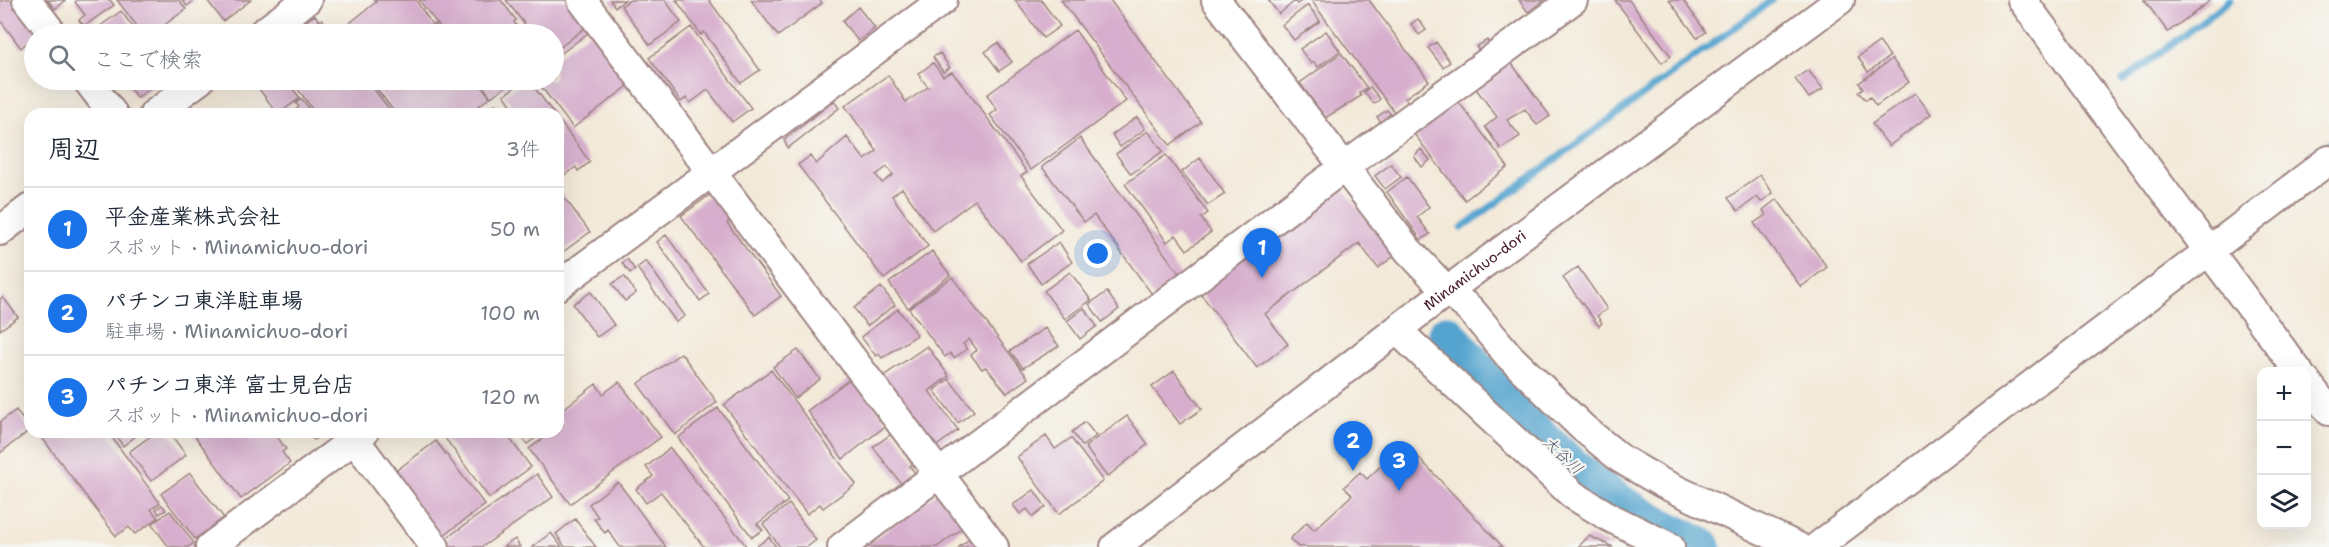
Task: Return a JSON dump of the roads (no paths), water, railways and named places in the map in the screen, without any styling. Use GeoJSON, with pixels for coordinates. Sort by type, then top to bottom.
{"type":"FeatureCollection","features":[{"type":"Feature","properties":{"kind":"street"},"geometry":{"type":"LineString","coordinates":[[27,0],[45,24]]}},
{"type":"Feature","properties":{"kind":"street"},"geometry":{"type":"LineString","coordinates":[[275,24],[307,0]]}},
{"type":"Feature","properties":{"kind":"street"},"geometry":{"type":"LineString","coordinates":[[582,0],[994,547]]}},
{"type":"Feature","properties":{"kind":"street"},"geometry":{"type":"LineString","coordinates":[[564,282],[943,0]]}},
{"type":"Feature","properties":{"kind":"street"},"geometry":{"type":"LineString","coordinates":[[1216,0],[1408,250],[1447,291],[1470,309],[1534,381],[1621,459],[1662,483],[1798,547]]}},
{"type":"Feature","properties":{"kind":"street"},"geometry":{"type":"LineString","coordinates":[[842,547],[1344,167],[1573,0]]}},
{"type":"Feature","properties":{"kind":"street","name":"Minamichuo-dori"},"geometry":{"type":"LineString","coordinates":[[1115,547],[1447,291],[1840,0]]}},
{"type":"Feature","properties":{"kind":"street"},"geometry":{"type":"LineString","coordinates":[[2022,0],[2295,367]]}},
{"type":"Feature","properties":{"kind":"street"},"geometry":{"type":"LineString","coordinates":[[95,90],[108,108]]}},
{"type":"Feature","properties":{"kind":"street"},"geometry":{"type":"LineString","coordinates":[[162,108],[186,90]]}},
{"type":"Feature","properties":{"kind":"street"},"geometry":{"type":"LineString","coordinates":[[1817,547],[2329,159]]}},
{"type":"Feature","properties":{"kind":"street"},"geometry":{"type":"LineString","coordinates":[[0,231],[24,213]]}},
{"type":"Feature","properties":{"kind":"street"},"geometry":{"type":"LineString","coordinates":[[1397,330],[1573,495],[1611,518],[1670,547]]}},
{"type":"Feature","properties":{"kind":"street"},"geometry":{"type":"LineString","coordinates":[[2311,386],[2329,411]]}},
{"type":"Feature","properties":{"kind":"street"},"geometry":{"type":"LineString","coordinates":[[210,547],[351,438]]}},
{"type":"Feature","properties":{"kind":"street"},"geometry":{"type":"LineString","coordinates":[[359,438],[435,547]]}},
{"type":"Feature","properties":{"kind":"waterway"},"geometry":{"type":"LineString","coordinates":[[1462,228],[1772,0]]}},
{"type":"Feature","properties":{"kind":"waterway"},"geometry":{"type":"LineString","coordinates":[[2123,81],[2230,0]]}},
{"type":"Feature","properties":{"kind":"waterway"},"geometry":{"type":"LineString","coordinates":[[2314,154],[2329,143]]}},
{"type":"Feature","properties":{"kind":"waterway","name":"大谷川"},"geometry":{"type":"LineString","coordinates":[[1447,334],[1489,383],[1535,431],[1584,476],[1609,496],[1636,513],[1702,547]]}},
{"type":"Feature","properties":{"kind":"place","name":"平金産業株式会社"},"geometry":{"type":"Point","coordinates":[1262,278]}},
{"type":"Feature","properties":{"kind":"place","name":"パチンコ東洋駐車場"},"geometry":{"type":"Point","coordinates":[1353,471]}},
{"type":"Feature","properties":{"kind":"place","name":"パチンコ東洋 富士見台店"},"geometry":{"type":"Point","coordinates":[1399,491]}}]}
